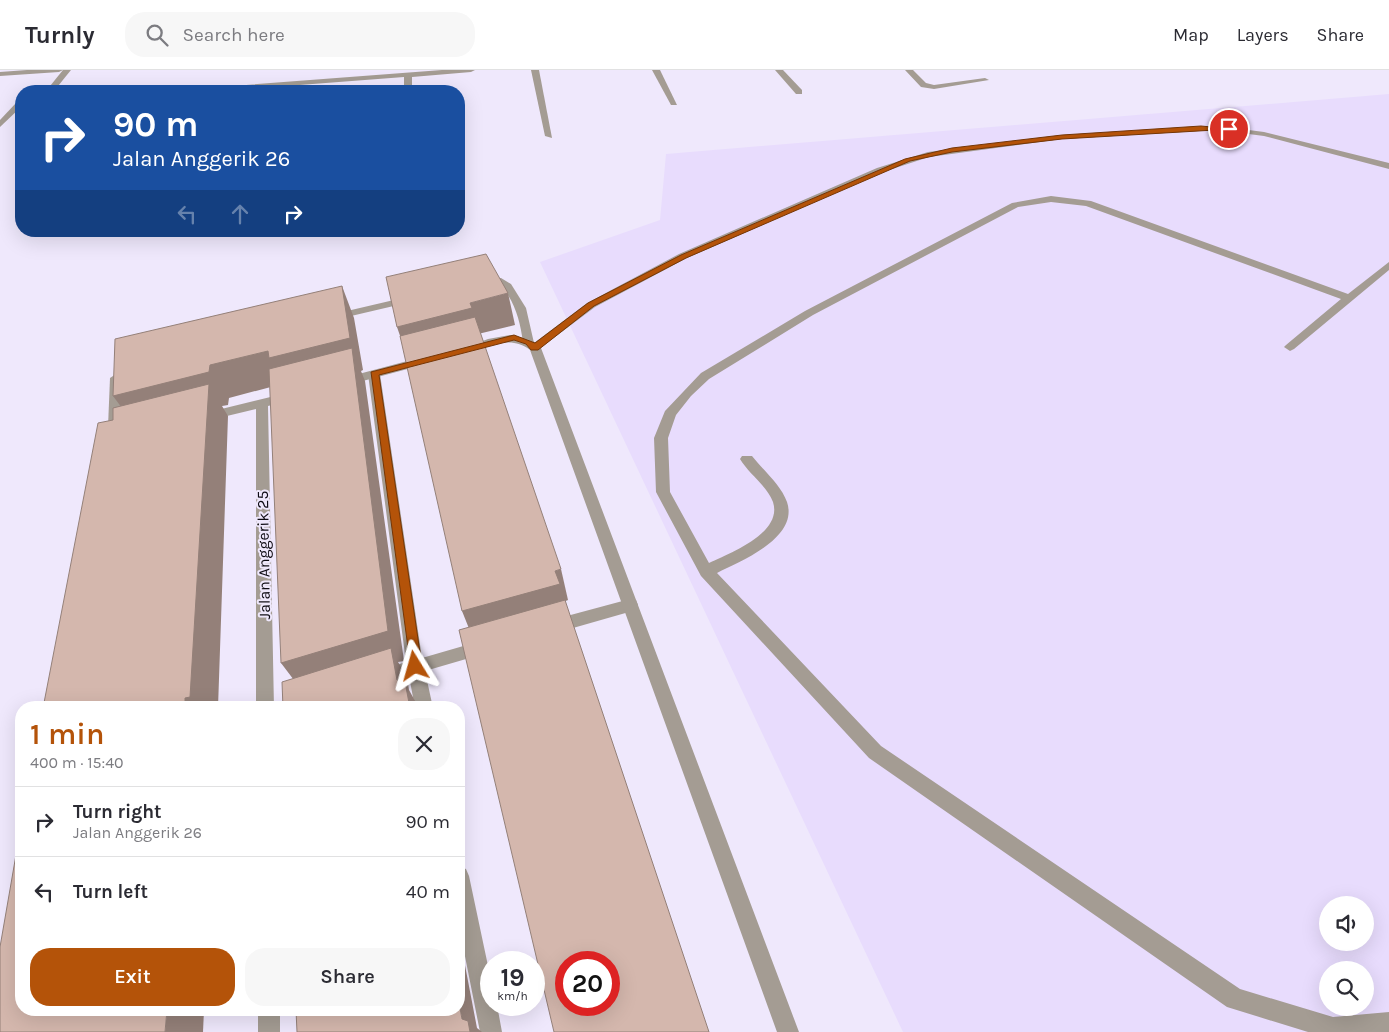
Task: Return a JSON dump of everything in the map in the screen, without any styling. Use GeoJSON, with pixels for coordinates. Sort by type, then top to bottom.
{"type":"FeatureCollection","features":[{"type":"Feature","properties":{"kind":"street"},"geometry":{"type":"LineString","coordinates":[[0,74],[58,70]]}},
{"type":"Feature","properties":{"kind":"street"},"geometry":{"type":"LineString","coordinates":[[55,85],[68,70]]}},
{"type":"Feature","properties":{"kind":"street"},"geometry":{"type":"LineString","coordinates":[[347,80],[349,70]]}},
{"type":"Feature","properties":{"kind":"street"},"geometry":{"type":"LineString","coordinates":[[310,85],[347,80],[471,70]]}},
{"type":"Feature","properties":{"kind":"street"},"geometry":{"type":"LineString","coordinates":[[535,70],[549,136]]}},
{"type":"Feature","properties":{"kind":"street"},"geometry":{"type":"LineString","coordinates":[[656,70],[674,103]]}},
{"type":"Feature","properties":{"kind":"street"},"geometry":{"type":"LineString","coordinates":[[780,70],[799,92]]}},
{"type":"Feature","properties":{"kind":"street"},"geometry":{"type":"LineString","coordinates":[[908,70],[922,83],[939,87],[984,80]]}},
{"type":"Feature","properties":{"kind":"street"},"geometry":{"type":"LineString","coordinates":[[408,75],[408,85]]}},
{"type":"Feature","properties":{"kind":"street"},"geometry":{"type":"LineString","coordinates":[[9,105],[15,104]]}},
{"type":"Feature","properties":{"kind":"street"},"geometry":{"type":"LineString","coordinates":[[0,125],[15,109]]}},
{"type":"Feature","properties":{"kind":"street"},"geometry":{"type":"LineString","coordinates":[[532,345],[591,304],[683,256],[880,170],[928,155],[1062,137],[1218,128],[1264,134],[1389,166]]}},
{"type":"Feature","properties":{"kind":"street"},"geometry":{"type":"LineString","coordinates":[[1349,298],[1088,203],[1051,199],[1015,204],[809,313],[705,376],[687,393],[670,414],[661,438],[663,492],[706,572],[875,752],[1235,999],[1333,1028],[1389,1023]]}},
{"type":"Feature","properties":{"kind":"street"},"geometry":{"type":"LineString","coordinates":[[1290,347],[1389,265]]}},
{"type":"Feature","properties":{"kind":"street"},"geometry":{"type":"LineString","coordinates":[[474,284],[494,280],[501,281],[509,288],[524,318],[532,345],[788,1032]]}},
{"type":"Feature","properties":{"kind":"street"},"geometry":{"type":"LineString","coordinates":[[321,320],[426,296]]}},
{"type":"Feature","properties":{"kind":"street"},"geometry":{"type":"LineString","coordinates":[[327,386],[514,338],[532,345]]}},
{"type":"Feature","properties":{"kind":"street"},"geometry":{"type":"LineString","coordinates":[[118,439],[115,380],[128,368]]}},
{"type":"Feature","properties":{"kind":"street"},"geometry":{"type":"LineString","coordinates":[[374,374],[415,666],[422,701]]}},
{"type":"Feature","properties":{"kind":"street"},"geometry":{"type":"LineString","coordinates":[[197,419],[299,394]]}},
{"type":"Feature","properties":{"kind":"street","name":"Jalan Anggerik 25"},"geometry":{"type":"LineString","coordinates":[[262,403],[265,701]]}},
{"type":"Feature","properties":{"kind":"street"},"geometry":{"type":"LineString","coordinates":[[706,572],[761,542],[773,534],[781,522],[780,501],[747,459]]}},
{"type":"Feature","properties":{"kind":"street"},"geometry":{"type":"LineString","coordinates":[[536,632],[630,605]]}},
{"type":"Feature","properties":{"kind":"street"},"geometry":{"type":"LineString","coordinates":[[368,681],[499,642]]}},
{"type":"Feature","properties":{"kind":"street"},"geometry":{"type":"LineString","coordinates":[[465,905],[491,1032]]}},
{"type":"Feature","properties":{"kind":"street"},"geometry":{"type":"LineString","coordinates":[[269,1016],[269,1032]]}},
{"type":"Feature","properties":{"kind":"shaded area"},"geometry":{"type":"Polygon","coordinates":[[[1389,94],[1389,1032],[903,1032],[540,262],[660,220],[666,154],[1389,94]]]}},
{"type":"Feature","properties":{"kind":"building"},"geometry":{"type":"Polygon","coordinates":[[[486,254],[508,293],[470,303],[472,308],[397,327],[386,277],[486,254]]]}},
{"type":"Feature","properties":{"kind":"building"},"geometry":{"type":"Polygon","coordinates":[[[342,286],[350,338],[269,358],[268,351],[210,365],[209,372],[113,396],[115,339],[342,286]]]}},
{"type":"Feature","properties":{"kind":"building"},"geometry":{"type":"Polygon","coordinates":[[[475,317],[561,569],[555,571],[560,584],[462,611],[400,336],[475,317]]]}},
{"type":"Feature","properties":{"kind":"building"},"geometry":{"type":"Polygon","coordinates":[[[352,348],[388,631],[281,663],[269,369],[352,348]]]}},
{"type":"Feature","properties":{"kind":"building"},"geometry":{"type":"Polygon","coordinates":[[[209,384],[190,697],[185,698],[185,701],[44,701],[98,423],[113,420],[113,408],[209,384]]]}},
{"type":"Feature","properties":{"kind":"building"},"geometry":{"type":"Polygon","coordinates":[[[565,600],[709,1032],[554,1032],[545,994],[545,951],[535,951],[459,630],[565,600]]]}},
{"type":"Feature","properties":{"kind":"building"},"geometry":{"type":"Polygon","coordinates":[[[391,648],[397,680],[405,682],[409,701],[283,701],[282,682],[391,648]]]}},
{"type":"Feature","properties":{"kind":"building"},"geometry":{"type":"Polygon","coordinates":[[[15,861],[15,1016],[166,1016],[165,1032],[0,1032],[0,947],[15,861]]]}},
{"type":"Feature","properties":{"kind":"building"},"geometry":{"type":"Polygon","coordinates":[[[296,1016],[461,1016],[462,1019],[468,1021],[470,1032],[297,1032],[296,1016]]]}},
{"type":"Feature","properties":{"kind":"route"},"geometry":{"type":"LineString","coordinates":[[415,666],[374,374],[500,340],[514,338],[529,342],[534,348],[591,304],[683,256],[880,170],[908,160],[952,150],[1062,137],[1133,131],[1201,128],[1229,129]]}}]}
